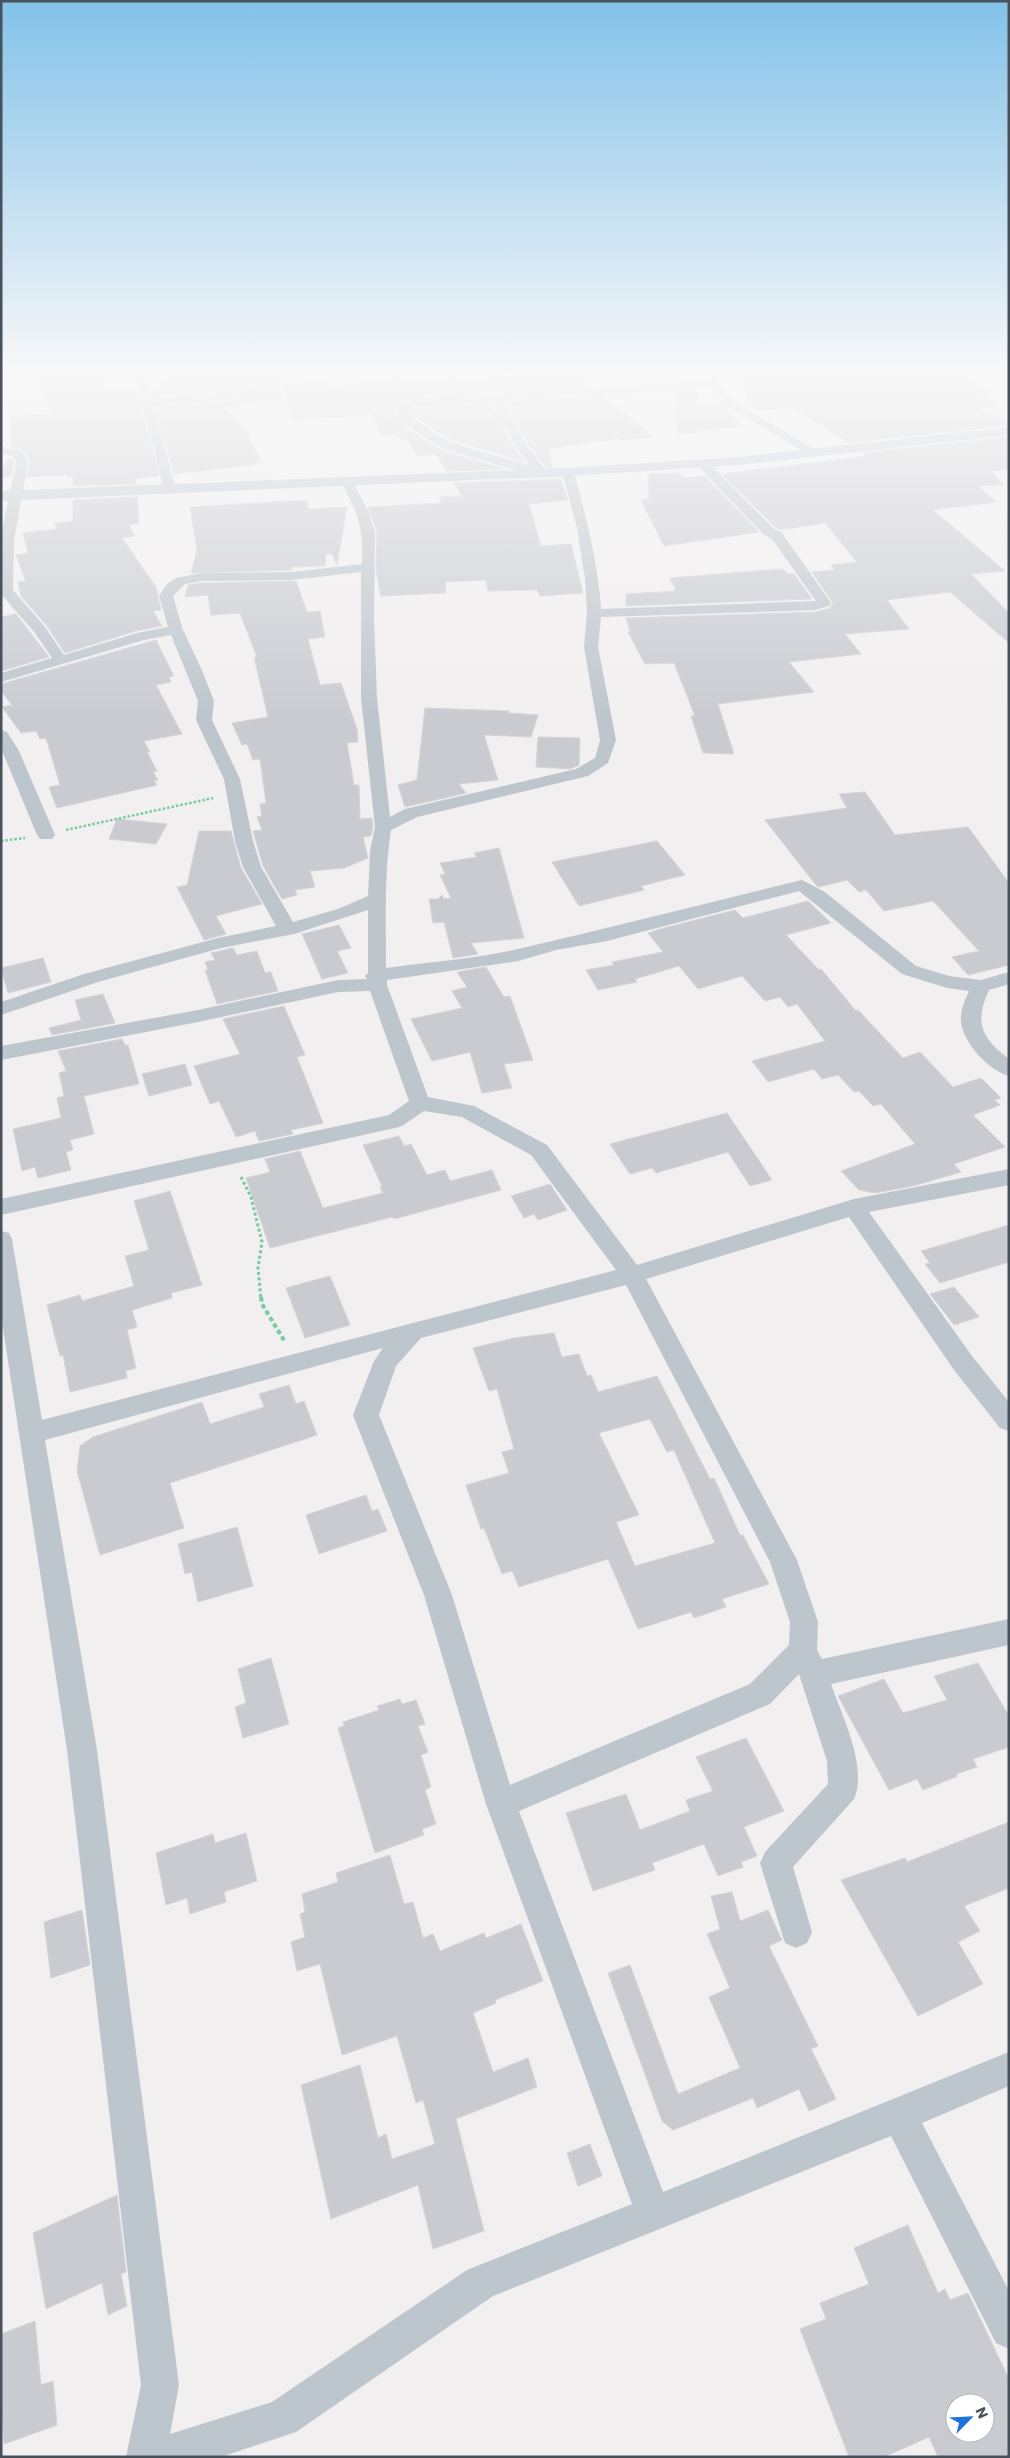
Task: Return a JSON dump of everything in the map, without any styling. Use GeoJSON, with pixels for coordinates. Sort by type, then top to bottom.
{"type":"FeatureCollection","features":[{"type":"Feature","properties":{"kind":"main road"},"geometry":{"type":"LineString","coordinates":[[1,496],[152,491]]}},
{"type":"Feature","properties":{"kind":"street"},"geometry":{"type":"LineString","coordinates":[[18,491],[17,496],[7,511],[6,591],[40,630],[61,661]]}},
{"type":"Feature","properties":{"kind":"street"},"geometry":{"type":"LineString","coordinates":[[352,491],[362,510],[369,533],[369,698],[384,827],[379,850],[376,980],[420,1103]]}},
{"type":"Feature","properties":{"kind":"street"},"geometry":{"type":"LineString","coordinates":[[384,827],[412,813],[582,774],[602,760],[608,740],[591,647],[594,613],[592,579],[583,528],[573,491]]}},
{"type":"Feature","properties":{"kind":"street"},"geometry":{"type":"LineString","coordinates":[[594,613],[778,608],[815,606],[824,603],[776,536],[768,531],[729,491]]}},
{"type":"Feature","properties":{"kind":"street"},"geometry":{"type":"LineString","coordinates":[[288,930],[252,867],[244,841],[232,778],[221,759],[204,720],[206,702],[194,668],[176,630],[166,596],[172,587],[181,581],[201,577],[292,576],[368,567]]}},
{"type":"Feature","properties":{"kind":"street"},"geometry":{"type":"LineString","coordinates":[[1,678],[142,636],[176,630]]}},
{"type":"Feature","properties":{"kind":"street"},"geometry":{"type":"LineString","coordinates":[[1,735],[11,752],[46,835]]}},
{"type":"Feature","properties":{"kind":"street"},"geometry":{"type":"LineString","coordinates":[[1,1053],[198,1016],[338,986],[518,955],[554,945],[607,935],[802,885],[819,896],[909,970],[947,982],[982,986],[1009,978]]}},
{"type":"Feature","properties":{"kind":"street"},"geometry":{"type":"LineString","coordinates":[[1,1009],[30,996],[67,984],[241,938],[288,930],[356,910],[377,899]]}},
{"type":"Feature","properties":{"kind":"street"},"geometry":{"type":"LineString","coordinates":[[982,986],[971,1012],[972,1029],[979,1043],[1009,1069]]}},
{"type":"Feature","properties":{"kind":"street"},"geometry":{"type":"LineString","coordinates":[[1,1207],[395,1121],[420,1103],[467,1111],[539,1150],[632,1275],[783,1560],[804,1622],[808,1662],[842,1761],[843,1789],[776,1863],[796,1932]]}},
{"type":"Feature","properties":{"kind":"street"},"geometry":{"type":"LineString","coordinates":[[31,1433],[316,1356],[632,1275],[854,1207],[1009,1177]]}},
{"type":"Feature","properties":{"kind":"street"},"geometry":{"type":"LineString","coordinates":[[854,1207],[963,1363],[1009,1421]]}},
{"type":"Feature","properties":{"kind":"street"},"geometry":{"type":"LineString","coordinates":[[1,1239],[4,1290],[31,1433],[82,1750],[160,2385],[146,2457]]}},
{"type":"Feature","properties":{"kind":"street"},"geometry":{"type":"LineString","coordinates":[[413,1331],[386,1361],[366,1415],[438,1595],[501,1804],[654,2213]]}},
{"type":"Feature","properties":{"kind":"street"},"geometry":{"type":"LineString","coordinates":[[501,1804],[760,1694],[808,1662],[1009,1632]]}},
{"type":"Feature","properties":{"kind":"street"},"geometry":{"type":"LineString","coordinates":[[159,2457],[282,2418],[480,2283],[1009,2069]]}},
{"type":"Feature","properties":{"kind":"street"},"geometry":{"type":"LineString","coordinates":[[899,2115],[1009,2330]]}},
{"type":"Feature","properties":{"kind":"path"},"geometry":{"type":"LineString","coordinates":[[1,841],[46,835],[236,794]]}},
{"type":"Feature","properties":{"kind":"path"},"geometry":{"type":"LineString","coordinates":[[231,1158],[251,1197],[262,1242],[258,1268],[262,1304],[287,1346],[316,1356]]}},
{"type":"Feature","properties":{"kind":"building"},"geometry":{"type":"Polygon","coordinates":[[[459,491],[564,491],[568,500],[529,504],[541,546],[571,544],[583,593],[540,596],[537,590],[488,591],[486,580],[445,582],[446,593],[381,596],[376,571],[377,532],[368,507],[441,503],[440,497],[462,496],[459,491]]]}},
{"type":"Feature","properties":{"kind":"building"},"geometry":{"type":"Polygon","coordinates":[[[649,491],[719,491],[759,532],[664,546],[641,500],[649,499],[649,491]]]}},
{"type":"Feature","properties":{"kind":"building"},"geometry":{"type":"Polygon","coordinates":[[[739,491],[983,491],[997,502],[933,510],[1005,571],[971,574],[1009,613],[1009,643],[950,592],[887,600],[909,629],[845,634],[861,654],[789,662],[814,692],[718,704],[734,754],[703,753],[691,716],[695,716],[674,663],[645,664],[628,632],[630,631],[626,618],[816,612],[830,608],[833,603],[812,572],[835,570],[831,565],[857,562],[825,523],[780,530],[739,491]]]}},
{"type":"Feature","properties":{"kind":"building"},"geometry":{"type":"Polygon","coordinates":[[[137,497],[139,523],[129,525],[135,536],[122,538],[156,587],[161,610],[153,611],[162,626],[136,631],[65,653],[47,626],[21,596],[18,582],[26,581],[16,555],[28,553],[23,533],[56,529],[55,523],[73,521],[73,500],[137,497]]]}},
{"type":"Feature","properties":{"kind":"building"},"geometry":{"type":"Polygon","coordinates":[[[307,500],[308,509],[347,507],[337,565],[332,554],[326,554],[325,566],[291,567],[292,570],[191,573],[197,550],[190,507],[307,500]]]}},
{"type":"Feature","properties":{"kind":"building"},"geometry":{"type":"Polygon","coordinates":[[[782,569],[788,574],[794,574],[812,599],[626,606],[626,594],[676,591],[670,578],[782,569]]]}},
{"type":"Feature","properties":{"kind":"building"},"geometry":{"type":"Polygon","coordinates":[[[296,581],[307,612],[320,611],[325,637],[308,639],[320,685],[341,683],[357,729],[358,742],[347,743],[354,785],[359,785],[360,819],[372,818],[373,827],[371,836],[363,837],[368,858],[344,868],[310,871],[315,887],[295,890],[297,895],[282,899],[263,866],[253,831],[262,830],[257,817],[262,816],[260,804],[266,803],[260,759],[253,760],[247,744],[242,745],[232,723],[268,717],[254,657],[257,657],[240,613],[211,615],[208,595],[185,597],[188,585],[201,583],[296,581]]]}},
{"type":"Feature","properties":{"kind":"building"},"geometry":{"type":"Polygon","coordinates":[[[16,614],[49,657],[1,671],[1,617],[16,614]]]}},
{"type":"Feature","properties":{"kind":"building"},"geometry":{"type":"Polygon","coordinates":[[[156,640],[174,676],[169,677],[171,682],[156,685],[182,734],[144,741],[150,752],[147,752],[157,771],[153,772],[158,780],[154,781],[157,785],[57,808],[49,787],[60,785],[46,738],[40,739],[36,731],[21,733],[2,707],[12,705],[1,691],[1,684],[156,640]]]}},
{"type":"Feature","properties":{"kind":"building"},"geometry":{"type":"Polygon","coordinates":[[[425,708],[509,711],[509,713],[538,715],[531,737],[484,735],[498,780],[459,784],[466,793],[405,807],[398,785],[417,780],[425,708]]]}},
{"type":"Feature","properties":{"kind":"building"},"geometry":{"type":"Polygon","coordinates":[[[538,737],[580,738],[579,765],[570,769],[536,767],[538,737]]]}},
{"type":"Feature","properties":{"kind":"building"},"geometry":{"type":"Polygon","coordinates":[[[865,792],[895,835],[968,827],[1009,883],[1009,965],[968,975],[952,957],[979,951],[933,901],[884,911],[866,890],[859,892],[847,880],[819,887],[765,820],[847,808],[839,794],[865,792]]]}},
{"type":"Feature","properties":{"kind":"building"},"geometry":{"type":"Polygon","coordinates":[[[117,819],[167,824],[156,844],[109,839],[117,819]]]}},
{"type":"Feature","properties":{"kind":"building"},"geometry":{"type":"Polygon","coordinates":[[[199,831],[231,831],[241,868],[262,904],[216,916],[226,934],[204,940],[177,887],[187,885],[199,831]]]}},
{"type":"Feature","properties":{"kind":"building"},"geometry":{"type":"Polygon","coordinates":[[[657,841],[685,875],[641,886],[644,890],[579,906],[552,862],[657,841]]]}},
{"type":"Feature","properties":{"kind":"building"},"geometry":{"type":"Polygon","coordinates":[[[499,848],[524,938],[471,943],[478,954],[453,958],[444,922],[433,923],[429,899],[438,899],[442,895],[444,899],[451,898],[440,875],[445,874],[440,863],[477,857],[474,853],[499,848]]]}},
{"type":"Feature","properties":{"kind":"building"},"geometry":{"type":"Polygon","coordinates":[[[808,901],[831,923],[786,935],[819,970],[821,969],[856,1011],[858,1010],[903,1058],[920,1052],[953,1087],[981,1078],[1001,1098],[994,1100],[1000,1105],[973,1115],[1005,1147],[954,1164],[961,1172],[913,1186],[875,1193],[859,1190],[841,1171],[915,1144],[881,1104],[873,1106],[859,1091],[854,1092],[838,1075],[822,1079],[814,1069],[768,1082],[752,1061],[825,1041],[797,1004],[788,1007],[780,997],[765,1001],[742,976],[698,989],[679,966],[635,979],[637,982],[598,990],[586,970],[614,965],[612,962],[663,952],[648,933],[660,929],[735,910],[743,918],[808,901]]]}},
{"type":"Feature","properties":{"kind":"building"},"geometry":{"type":"Polygon","coordinates":[[[339,925],[351,948],[337,951],[348,973],[322,979],[302,934],[339,925]]]}},
{"type":"Feature","properties":{"kind":"building"},"geometry":{"type":"Polygon","coordinates":[[[233,948],[237,955],[257,951],[265,973],[271,972],[278,991],[217,1004],[205,970],[208,970],[205,962],[215,960],[211,953],[233,948]]]}},
{"type":"Feature","properties":{"kind":"building"},"geometry":{"type":"Polygon","coordinates":[[[43,958],[51,982],[8,993],[1,968],[43,958]]]}},
{"type":"Feature","properties":{"kind":"building"},"geometry":{"type":"Polygon","coordinates":[[[486,967],[504,997],[510,996],[533,1060],[504,1064],[512,1088],[482,1093],[470,1052],[432,1061],[411,1019],[462,1008],[452,991],[467,987],[457,972],[486,967]]]}},
{"type":"Feature","properties":{"kind":"building"},"geometry":{"type":"Polygon","coordinates":[[[103,994],[115,1023],[52,1035],[49,1028],[81,1020],[75,1000],[103,994]]]}},
{"type":"Feature","properties":{"kind":"building"},"geometry":{"type":"Polygon","coordinates":[[[284,1006],[305,1055],[297,1057],[323,1123],[291,1130],[293,1134],[259,1141],[255,1131],[236,1137],[219,1101],[210,1104],[194,1066],[240,1054],[223,1019],[284,1006]]]}},
{"type":"Feature","properties":{"kind":"building"},"geometry":{"type":"Polygon","coordinates":[[[122,1039],[125,1045],[128,1045],[139,1084],[84,1096],[94,1134],[70,1140],[73,1150],[66,1152],[71,1170],[38,1178],[35,1167],[22,1171],[13,1129],[61,1118],[57,1098],[64,1096],[59,1073],[66,1071],[58,1051],[122,1039]]]}},
{"type":"Feature","properties":{"kind":"building"},"geometry":{"type":"Polygon","coordinates":[[[185,1064],[192,1085],[149,1096],[142,1074],[185,1064]]]}},
{"type":"Feature","properties":{"kind":"building"},"geometry":{"type":"Polygon","coordinates":[[[727,1113],[772,1180],[750,1186],[728,1152],[656,1173],[652,1168],[630,1174],[610,1144],[727,1113]]]}},
{"type":"Feature","properties":{"kind":"building"},"geometry":{"type":"Polygon","coordinates":[[[399,1136],[404,1146],[411,1144],[427,1175],[445,1170],[450,1181],[492,1170],[501,1190],[394,1219],[392,1217],[270,1248],[246,1178],[270,1172],[265,1159],[300,1151],[323,1208],[383,1193],[380,1187],[382,1186],[363,1145],[399,1136]]]}},
{"type":"Feature","properties":{"kind":"building"},"geometry":{"type":"Polygon","coordinates":[[[550,1184],[567,1210],[538,1220],[534,1214],[524,1218],[511,1196],[550,1184]]]}},
{"type":"Feature","properties":{"kind":"building"},"geometry":{"type":"Polygon","coordinates":[[[170,1191],[202,1285],[171,1293],[172,1298],[132,1310],[137,1327],[127,1330],[136,1368],[126,1371],[127,1378],[70,1392],[63,1355],[60,1356],[47,1305],[80,1295],[82,1301],[134,1286],[125,1256],[149,1250],[134,1201],[170,1191]]]}},
{"type":"Feature","properties":{"kind":"building"},"geometry":{"type":"Polygon","coordinates":[[[1009,1225],[1009,1262],[940,1283],[925,1264],[930,1263],[921,1251],[1009,1225]]]}},
{"type":"Feature","properties":{"kind":"building"},"geometry":{"type":"Polygon","coordinates":[[[330,1276],[350,1325],[305,1338],[286,1288],[330,1276]]]}},
{"type":"Feature","properties":{"kind":"building"},"geometry":{"type":"Polygon","coordinates":[[[954,1287],[979,1317],[954,1325],[930,1294],[954,1287]]]}},
{"type":"Feature","properties":{"kind":"building"},"geometry":{"type":"Polygon","coordinates":[[[554,1333],[562,1357],[579,1354],[587,1376],[591,1375],[598,1392],[657,1376],[710,1479],[714,1478],[740,1535],[743,1535],[769,1584],[722,1599],[726,1607],[694,1618],[691,1612],[638,1629],[608,1559],[519,1587],[512,1571],[502,1574],[484,1528],[481,1529],[466,1485],[509,1473],[502,1452],[514,1449],[497,1389],[489,1391],[473,1348],[514,1338],[554,1333]],[[650,1419],[599,1433],[639,1515],[616,1522],[635,1566],[715,1543],[674,1450],[667,1452],[650,1419]]]}},
{"type":"Feature","properties":{"kind":"building"},"geometry":{"type":"Polygon","coordinates":[[[289,1385],[296,1404],[304,1401],[317,1435],[170,1483],[184,1528],[100,1555],[77,1471],[80,1446],[93,1437],[202,1402],[210,1424],[264,1407],[259,1394],[289,1385]]]}},
{"type":"Feature","properties":{"kind":"building"},"geometry":{"type":"Polygon","coordinates":[[[366,1495],[372,1511],[378,1509],[387,1531],[319,1554],[306,1515],[366,1495]]]}},
{"type":"Feature","properties":{"kind":"building"},"geometry":{"type":"Polygon","coordinates":[[[237,1527],[253,1586],[198,1602],[192,1572],[185,1574],[178,1544],[237,1527]]]}},
{"type":"Feature","properties":{"kind":"building"},"geometry":{"type":"Polygon","coordinates":[[[271,1658],[289,1724],[243,1738],[235,1707],[246,1703],[238,1669],[271,1658]]]}},
{"type":"Feature","properties":{"kind":"building"},"geometry":{"type":"Polygon","coordinates":[[[978,1663],[1009,1716],[1009,1747],[973,1759],[977,1767],[956,1774],[958,1776],[923,1790],[917,1779],[889,1790],[838,1696],[884,1679],[903,1713],[947,1700],[934,1676],[978,1663]]]}},
{"type":"Feature","properties":{"kind":"building"},"geometry":{"type":"Polygon","coordinates":[[[400,1699],[402,1704],[416,1700],[425,1724],[418,1726],[428,1752],[421,1755],[431,1787],[425,1790],[436,1824],[422,1829],[424,1835],[375,1853],[338,1728],[344,1726],[343,1722],[379,1710],[377,1706],[400,1699]]]}},
{"type":"Feature","properties":{"kind":"building"},"geometry":{"type":"Polygon","coordinates":[[[746,1738],[784,1811],[744,1827],[757,1856],[741,1862],[743,1867],[718,1876],[704,1844],[652,1863],[655,1870],[593,1891],[566,1813],[626,1794],[640,1830],[690,1811],[686,1800],[713,1791],[696,1757],[746,1738]]]}},
{"type":"Feature","properties":{"kind":"building"},"geometry":{"type":"Polygon","coordinates":[[[1009,1822],[1009,1888],[964,1906],[980,1931],[958,1942],[983,1984],[918,2016],[841,1880],[905,1858],[907,1862],[1009,1822]]]}},
{"type":"Feature","properties":{"kind":"building"},"geometry":{"type":"Polygon","coordinates":[[[246,1833],[257,1881],[224,1892],[226,1902],[190,1914],[187,1898],[166,1905],[156,1853],[213,1834],[215,1843],[246,1833]]]}},
{"type":"Feature","properties":{"kind":"building"},"geometry":{"type":"Polygon","coordinates":[[[390,1855],[404,1904],[413,1902],[423,1938],[433,1934],[440,1951],[484,1933],[486,1938],[521,1924],[543,1981],[495,2000],[496,2003],[473,2013],[493,2072],[528,2058],[537,2087],[456,2119],[484,2231],[433,2249],[418,2185],[331,2219],[301,2085],[360,2065],[378,2138],[386,2134],[392,2159],[435,2144],[423,2100],[416,2103],[397,2036],[342,2055],[320,1964],[297,1971],[291,1942],[305,1937],[300,1914],[305,1912],[302,1894],[338,1882],[336,1873],[390,1855]]]}},
{"type":"Feature","properties":{"kind":"building"},"geometry":{"type":"Polygon","coordinates":[[[732,1892],[740,1921],[768,1910],[782,1940],[769,1946],[818,2046],[811,2049],[836,2099],[809,2111],[799,2089],[757,2108],[753,2098],[673,2130],[662,2121],[608,1973],[630,1965],[678,2094],[740,2068],[709,1997],[730,1988],[707,1934],[720,1929],[711,1896],[732,1892]]]}},
{"type":"Feature","properties":{"kind":"building"},"geometry":{"type":"Polygon","coordinates":[[[82,1910],[90,1965],[51,1978],[44,1922],[82,1910]]]}},
{"type":"Feature","properties":{"kind":"building"},"geometry":{"type":"Polygon","coordinates":[[[590,2144],[602,2176],[578,2186],[567,2153],[590,2144]]]}},
{"type":"Feature","properties":{"kind":"building"},"geometry":{"type":"Polygon","coordinates":[[[117,2195],[126,2272],[121,2274],[127,2306],[108,2315],[102,2283],[46,2309],[33,2233],[117,2195]]]}},
{"type":"Feature","properties":{"kind":"building"},"geometry":{"type":"Polygon","coordinates":[[[908,2225],[938,2293],[945,2289],[950,2300],[968,2293],[1009,2379],[1009,2457],[938,2457],[929,2437],[884,2457],[849,2457],[800,2329],[826,2319],[820,2303],[869,2284],[854,2248],[908,2225]]]}},
{"type":"Feature","properties":{"kind":"building"},"geometry":{"type":"Polygon","coordinates":[[[35,2321],[41,2385],[53,2381],[57,2425],[4,2444],[1,2403],[1,2334],[35,2321]]]}}]}
